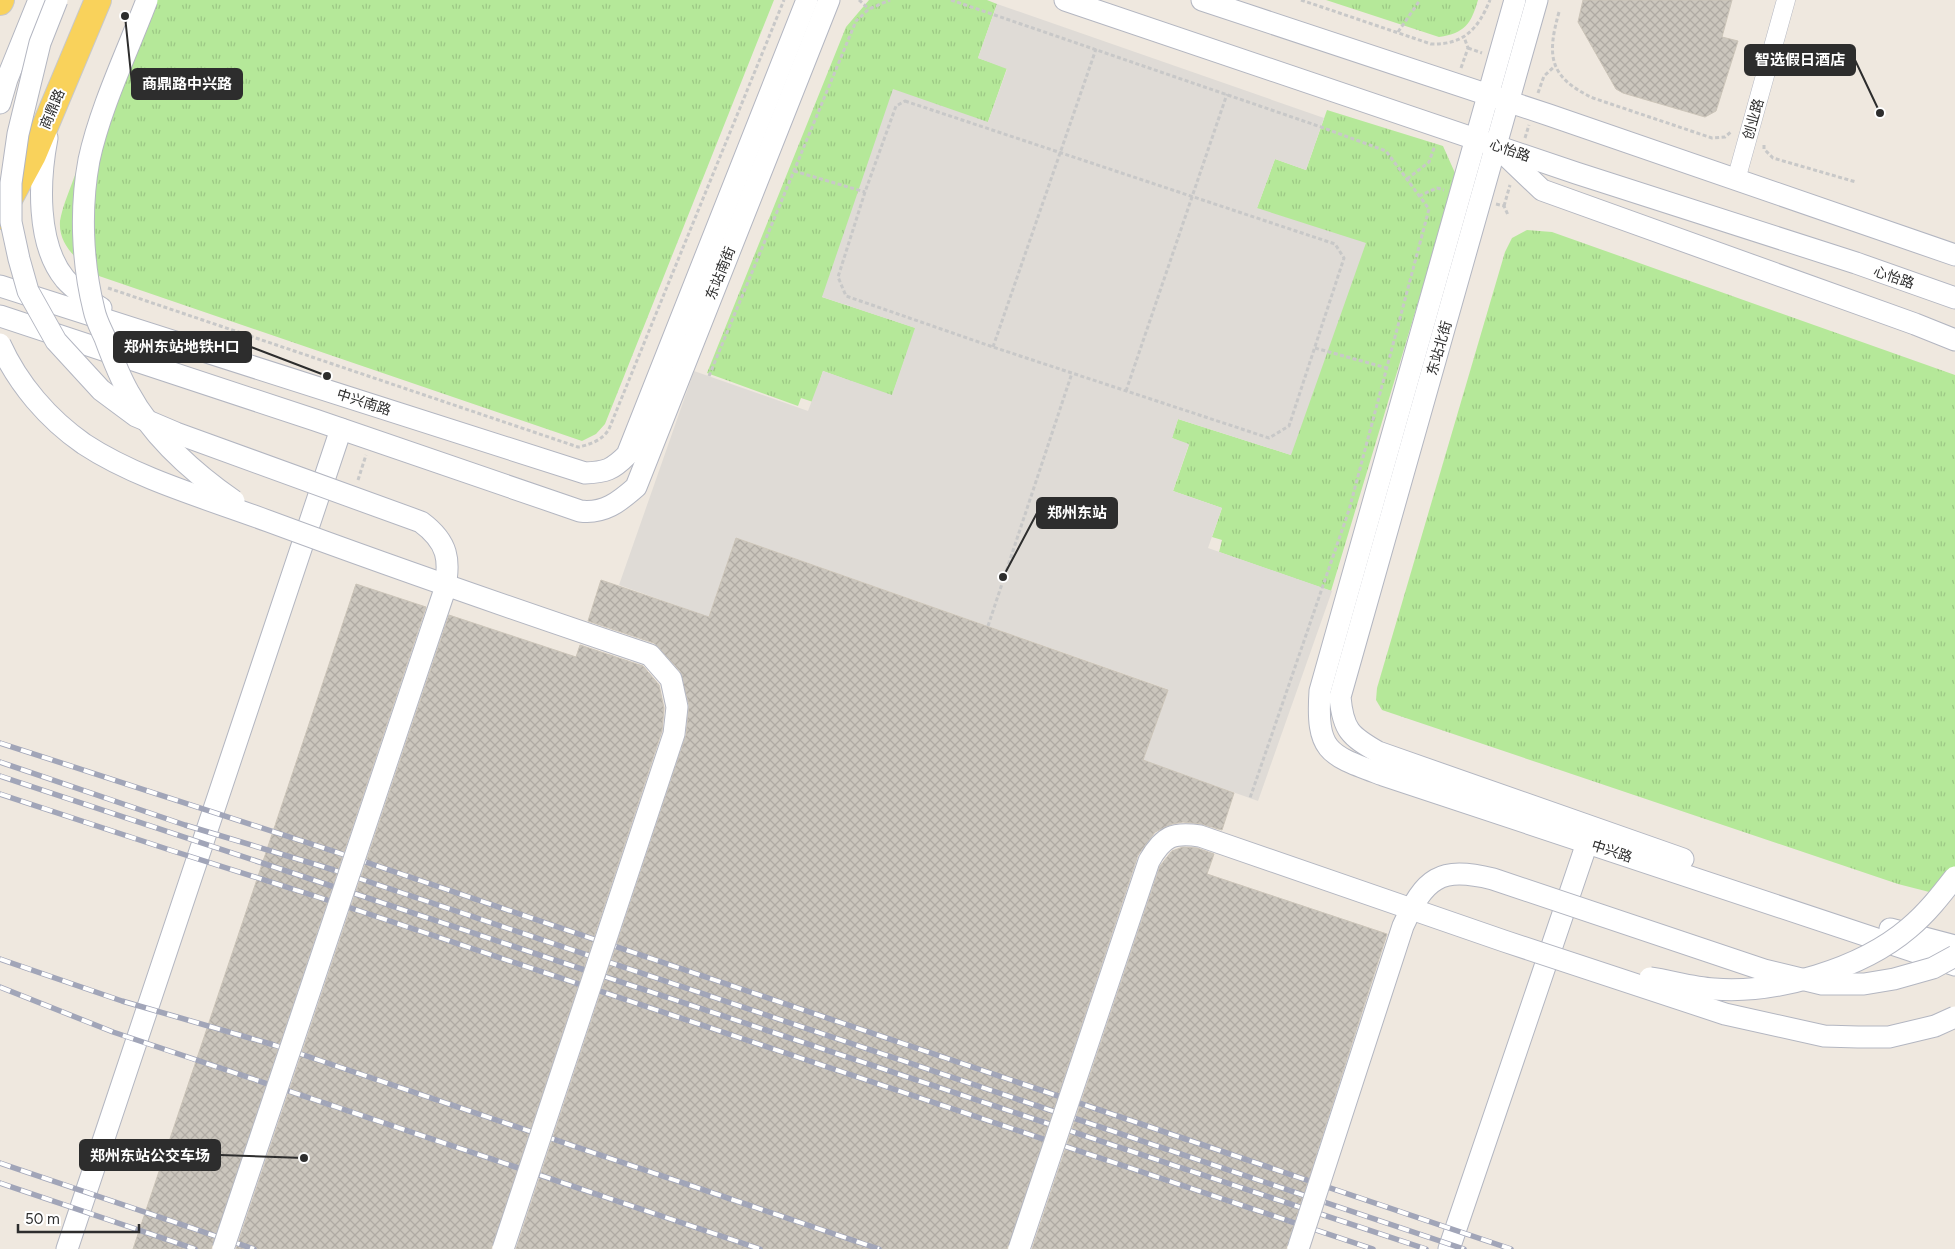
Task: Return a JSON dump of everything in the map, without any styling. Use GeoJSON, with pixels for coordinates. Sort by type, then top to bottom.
{"type":"FeatureCollection","features":[{"type":"Feature","properties":{"kind":"main road","name":"商鼎路"},"geometry":{"type":"LineString","coordinates":[[0,216],[33,155],[98,0]]}},
{"type":"Feature","properties":{"kind":"street"},"geometry":{"type":"LineString","coordinates":[[0,103],[7,79],[39,0]]}},
{"type":"Feature","properties":{"kind":"street"},"geometry":{"type":"LineString","coordinates":[[49,0],[18,134],[11,183],[11,222],[28,290],[56,341],[101,390],[136,416],[176,433],[421,522],[438,538],[447,559],[447,579],[444,592],[223,1249]]}},
{"type":"Feature","properties":{"kind":"street"},"geometry":{"type":"LineString","coordinates":[[40,43],[57,0]]}},
{"type":"Feature","properties":{"kind":"street"},"geometry":{"type":"LineString","coordinates":[[147,0],[98,126],[89,160],[84,203],[84,236],[94,311],[130,395],[156,432],[188,465],[217,489],[259,518]]}},
{"type":"Feature","properties":{"kind":"street","name":"东站南街"},"geometry":{"type":"LineString","coordinates":[[585,473],[606,472],[627,455],[807,0]]}},
{"type":"Feature","properties":{"kind":"street","name":"东站南街"},"geometry":{"type":"LineString","coordinates":[[341,429],[580,511],[591,512],[608,508],[636,487],[829,0]]}},
{"type":"Feature","properties":{"kind":"street","name":"心怡路"},"geometry":{"type":"LineString","coordinates":[[1065,0],[1496,146]]}},
{"type":"Feature","properties":{"kind":"street"},"geometry":{"type":"LineString","coordinates":[[1202,0],[1533,110],[1955,255]]}},
{"type":"Feature","properties":{"kind":"street","name":"东站北街"},"geometry":{"type":"LineString","coordinates":[[1330,694],[1476,139],[1515,0]]}},
{"type":"Feature","properties":{"kind":"street","name":"东站北街"},"geometry":{"type":"LineString","coordinates":[[1330,694],[1496,146],[1537,0]]}},
{"type":"Feature","properties":{"kind":"street","name":"创业路"},"geometry":{"type":"LineString","coordinates":[[1736,180],[1786,0]]}},
{"type":"Feature","properties":{"kind":"street"},"geometry":{"type":"LineString","coordinates":[[52,110],[40,177],[49,250],[65,279],[99,307],[160,337]]}},
{"type":"Feature","properties":{"kind":"street"},"geometry":{"type":"LineString","coordinates":[[1496,146],[1518,160],[1542,190],[1955,340]]}},
{"type":"Feature","properties":{"kind":"street","name":"心怡路"},"geometry":{"type":"LineString","coordinates":[[1518,160],[1856,263],[1955,298]]}},
{"type":"Feature","properties":{"kind":"street","name":"中兴南路"},"geometry":{"type":"LineString","coordinates":[[0,286],[585,473]]}},
{"type":"Feature","properties":{"kind":"street"},"geometry":{"type":"LineString","coordinates":[[0,316],[341,429],[67,1249]]}},
{"type":"Feature","properties":{"kind":"street"},"geometry":{"type":"LineString","coordinates":[[0,331],[76,341]]}},
{"type":"Feature","properties":{"kind":"street"},"geometry":{"type":"LineString","coordinates":[[0,344],[21,382],[44,410],[60,426],[107,457],[163,483],[393,568],[650,655],[671,679],[677,707],[674,734],[503,1249]]}},
{"type":"Feature","properties":{"kind":"street","name":"中兴路"},"geometry":{"type":"LineString","coordinates":[[1330,694],[1318,717],[1322,735],[1329,749],[1343,760],[1383,775],[1955,965]]}},
{"type":"Feature","properties":{"kind":"street","name":"中兴路"},"geometry":{"type":"LineString","coordinates":[[1330,694],[1348,729],[1359,741],[1378,752],[1852,918],[1955,946]]}},
{"type":"Feature","properties":{"kind":"street"},"geometry":{"type":"LineString","coordinates":[[1019,1249],[1149,861],[1159,843],[1181,833],[1200,836],[1725,1014],[1824,1036],[1889,1036],[1935,1026],[1955,1017]]}},
{"type":"Feature","properties":{"kind":"street"},"geometry":{"type":"LineString","coordinates":[[1450,1249],[1588,842]]}},
{"type":"Feature","properties":{"kind":"street"},"geometry":{"type":"LineString","coordinates":[[1298,1249],[1403,926],[1426,886],[1442,876],[1462,873],[1492,879],[1764,970],[1822,984],[1864,984],[1894,979],[1933,968],[1955,956]]}},
{"type":"Feature","properties":{"kind":"street"},"geometry":{"type":"LineString","coordinates":[[1589,969],[1714,989],[1764,988],[1822,974],[1846,966],[1908,929],[1932,906],[1955,877]]}},
{"type":"Feature","properties":{"kind":"path"},"geometry":{"type":"LineString","coordinates":[[107,287],[578,447],[589,445],[606,434],[609,429],[784,0]]}},
{"type":"Feature","properties":{"kind":"path"},"geometry":{"type":"LineString","coordinates":[[859,0],[869,9]]}},
{"type":"Feature","properties":{"kind":"path"},"geometry":{"type":"LineString","coordinates":[[709,376],[856,21],[869,9],[888,0]]}},
{"type":"Feature","properties":{"kind":"path"},"geometry":{"type":"LineString","coordinates":[[951,0],[1227,94],[1386,151],[1429,209],[1349,510],[1250,798]]}},
{"type":"Feature","properties":{"kind":"path"},"geometry":{"type":"LineString","coordinates":[[1301,0],[1430,44],[1452,42],[1464,38],[1484,17],[1490,0]]}},
{"type":"Feature","properties":{"kind":"path"},"geometry":{"type":"LineString","coordinates":[[1398,32],[1420,0]]}},
{"type":"Feature","properties":{"kind":"path"},"geometry":{"type":"LineString","coordinates":[[1559,12],[1552,47],[1555,66],[1570,85],[1593,98],[1712,138],[1725,137],[1733,131]]}},
{"type":"Feature","properties":{"kind":"path"},"geometry":{"type":"LineString","coordinates":[[993,347],[1096,49]]}},
{"type":"Feature","properties":{"kind":"path"},"geometry":{"type":"LineString","coordinates":[[1504,206],[1544,76],[1555,66]]}},
{"type":"Feature","properties":{"kind":"path"},"geometry":{"type":"LineString","coordinates":[[1126,391],[1227,94]]}},
{"type":"Feature","properties":{"kind":"path"},"geometry":{"type":"LineString","coordinates":[[904,101],[1060,153],[1336,244],[1344,258],[1289,426],[1269,438],[993,347],[846,296],[838,277],[865,192],[896,106],[904,101]]}},
{"type":"Feature","properties":{"kind":"path"},"geometry":{"type":"LineString","coordinates":[[1764,142],[1764,149],[1773,158],[1856,182]]}},
{"type":"Feature","properties":{"kind":"path"},"geometry":{"type":"LineString","coordinates":[[794,171],[865,192]]}},
{"type":"Feature","properties":{"kind":"path"},"geometry":{"type":"LineString","coordinates":[[1315,348],[1387,368]]}},
{"type":"Feature","properties":{"kind":"path"},"geometry":{"type":"LineString","coordinates":[[988,626],[1072,373]]}},
{"type":"Feature","properties":{"kind":"green space"},"geometry":{"type":"Polygon","coordinates":[[[140,0],[774,0],[605,424],[596,434],[582,441],[99,276],[78,260],[63,239],[60,230],[61,214],[140,0]]]}},
{"type":"Feature","properties":{"kind":"green space"},"geometry":{"type":"Polygon","coordinates":[[[869,0],[987,0],[997,4],[978,58],[1007,68],[988,122],[822,297],[916,328],[892,396],[823,371],[813,402],[801,398],[798,406],[707,373],[846,27],[869,0]]]}},
{"type":"Feature","properties":{"kind":"green space"},"geometry":{"type":"Polygon","coordinates":[[[1326,0],[1478,0],[1473,15],[1466,26],[1455,33],[1439,37],[1326,0]]]}},
{"type":"Feature","properties":{"kind":"green space"},"geometry":{"type":"Polygon","coordinates":[[[1327,110],[1443,146],[1455,173],[1331,591],[1219,552],[1222,540],[1212,537],[1222,508],[1173,491],[1189,445],[1172,438],[1178,419],[1291,455],[1257,208],[1275,159],[1306,170],[1327,110]]]}},
{"type":"Feature","properties":{"kind":"green space"},"geometry":{"type":"Polygon","coordinates":[[[1527,230],[1552,232],[1955,375],[1955,894],[1945,896],[1898,884],[1382,710],[1376,700],[1377,688],[1505,252],[1512,238],[1527,230]]]}},
{"type":"Feature","properties":{"kind":"shaded area"},"geometry":{"type":"Polygon","coordinates":[[[997,4],[1324,118],[1306,170],[1275,159],[1257,208],[1366,243],[1291,455],[1178,419],[1172,438],[1189,444],[1173,491],[1222,508],[1208,548],[1332,591],[1258,801],[1143,760],[1167,689],[737,538],[709,617],[619,585],[694,371],[808,411],[823,371],[892,395],[915,328],[822,297],[893,89],[988,122],[1007,69],[978,58],[997,4]]]}},
{"type":"Feature","properties":{"kind":"building"},"geometry":{"type":"Polygon","coordinates":[[[1583,0],[1732,0],[1722,37],[1738,41],[1716,111],[1705,117],[1623,93],[1616,89],[1578,22],[1583,0]]]}},
{"type":"Feature","properties":{"kind":"building"},"geometry":{"type":"Polygon","coordinates":[[[736,538],[1168,690],[1143,760],[1234,793],[1222,830],[1201,824],[1183,822],[1172,824],[1155,832],[1138,855],[1007,1249],[516,1249],[686,735],[689,705],[680,671],[654,643],[588,621],[601,580],[709,617],[736,538]]]}},
{"type":"Feature","properties":{"kind":"building"},"geometry":{"type":"Polygon","coordinates":[[[356,584],[426,607],[211,1249],[133,1249],[356,584]]]}},
{"type":"Feature","properties":{"kind":"building"},"geometry":{"type":"Polygon","coordinates":[[[449,615],[576,657],[580,645],[643,666],[659,685],[664,708],[662,731],[491,1249],[236,1249],[449,615]]]}},
{"type":"Feature","properties":{"kind":"building"},"geometry":{"type":"Polygon","coordinates":[[[1183,847],[1197,848],[1214,854],[1207,874],[1387,934],[1286,1249],[1032,1249],[1160,866],[1172,851],[1183,847]]]}},
{"type":"Feature","properties":{"kind":"railway"},"geometry":{"type":"LineString","coordinates":[[0,743],[336,852],[1511,1249]]}},
{"type":"Feature","properties":{"kind":"railway"},"geometry":{"type":"LineString","coordinates":[[0,762],[185,825],[334,870],[1464,1249]]}},
{"type":"Feature","properties":{"kind":"railway"},"geometry":{"type":"LineString","coordinates":[[0,776],[1426,1249]]}},
{"type":"Feature","properties":{"kind":"railway"},"geometry":{"type":"LineString","coordinates":[[0,794],[321,898],[1373,1249]]}},
{"type":"Feature","properties":{"kind":"railway"},"geometry":{"type":"LineString","coordinates":[[0,959],[122,1001],[274,1045],[879,1249]]}},
{"type":"Feature","properties":{"kind":"railway"},"geometry":{"type":"LineString","coordinates":[[0,987],[113,1032],[760,1249]]}},
{"type":"Feature","properties":{"kind":"railway"},"geometry":{"type":"LineString","coordinates":[[0,1163],[254,1249]]}},
{"type":"Feature","properties":{"kind":"railway"},"geometry":{"type":"LineString","coordinates":[[0,1183],[195,1249]]}},
{"type":"Feature","properties":{"kind":"place","name":"商鼎路中兴路"},"geometry":{"type":"Point","coordinates":[125,16]}},
{"type":"Feature","properties":{"kind":"place","name":"智选假日酒店"},"geometry":{"type":"Point","coordinates":[1880,113]}},
{"type":"Feature","properties":{"kind":"place","name":"郑州东站地铁H口"},"geometry":{"type":"Point","coordinates":[327,376]}},
{"type":"Feature","properties":{"kind":"place","name":"郑州东站"},"geometry":{"type":"Point","coordinates":[1003,577]}},
{"type":"Feature","properties":{"kind":"place","name":"郑州东站公交车场"},"geometry":{"type":"Point","coordinates":[304,1158]}}]}
